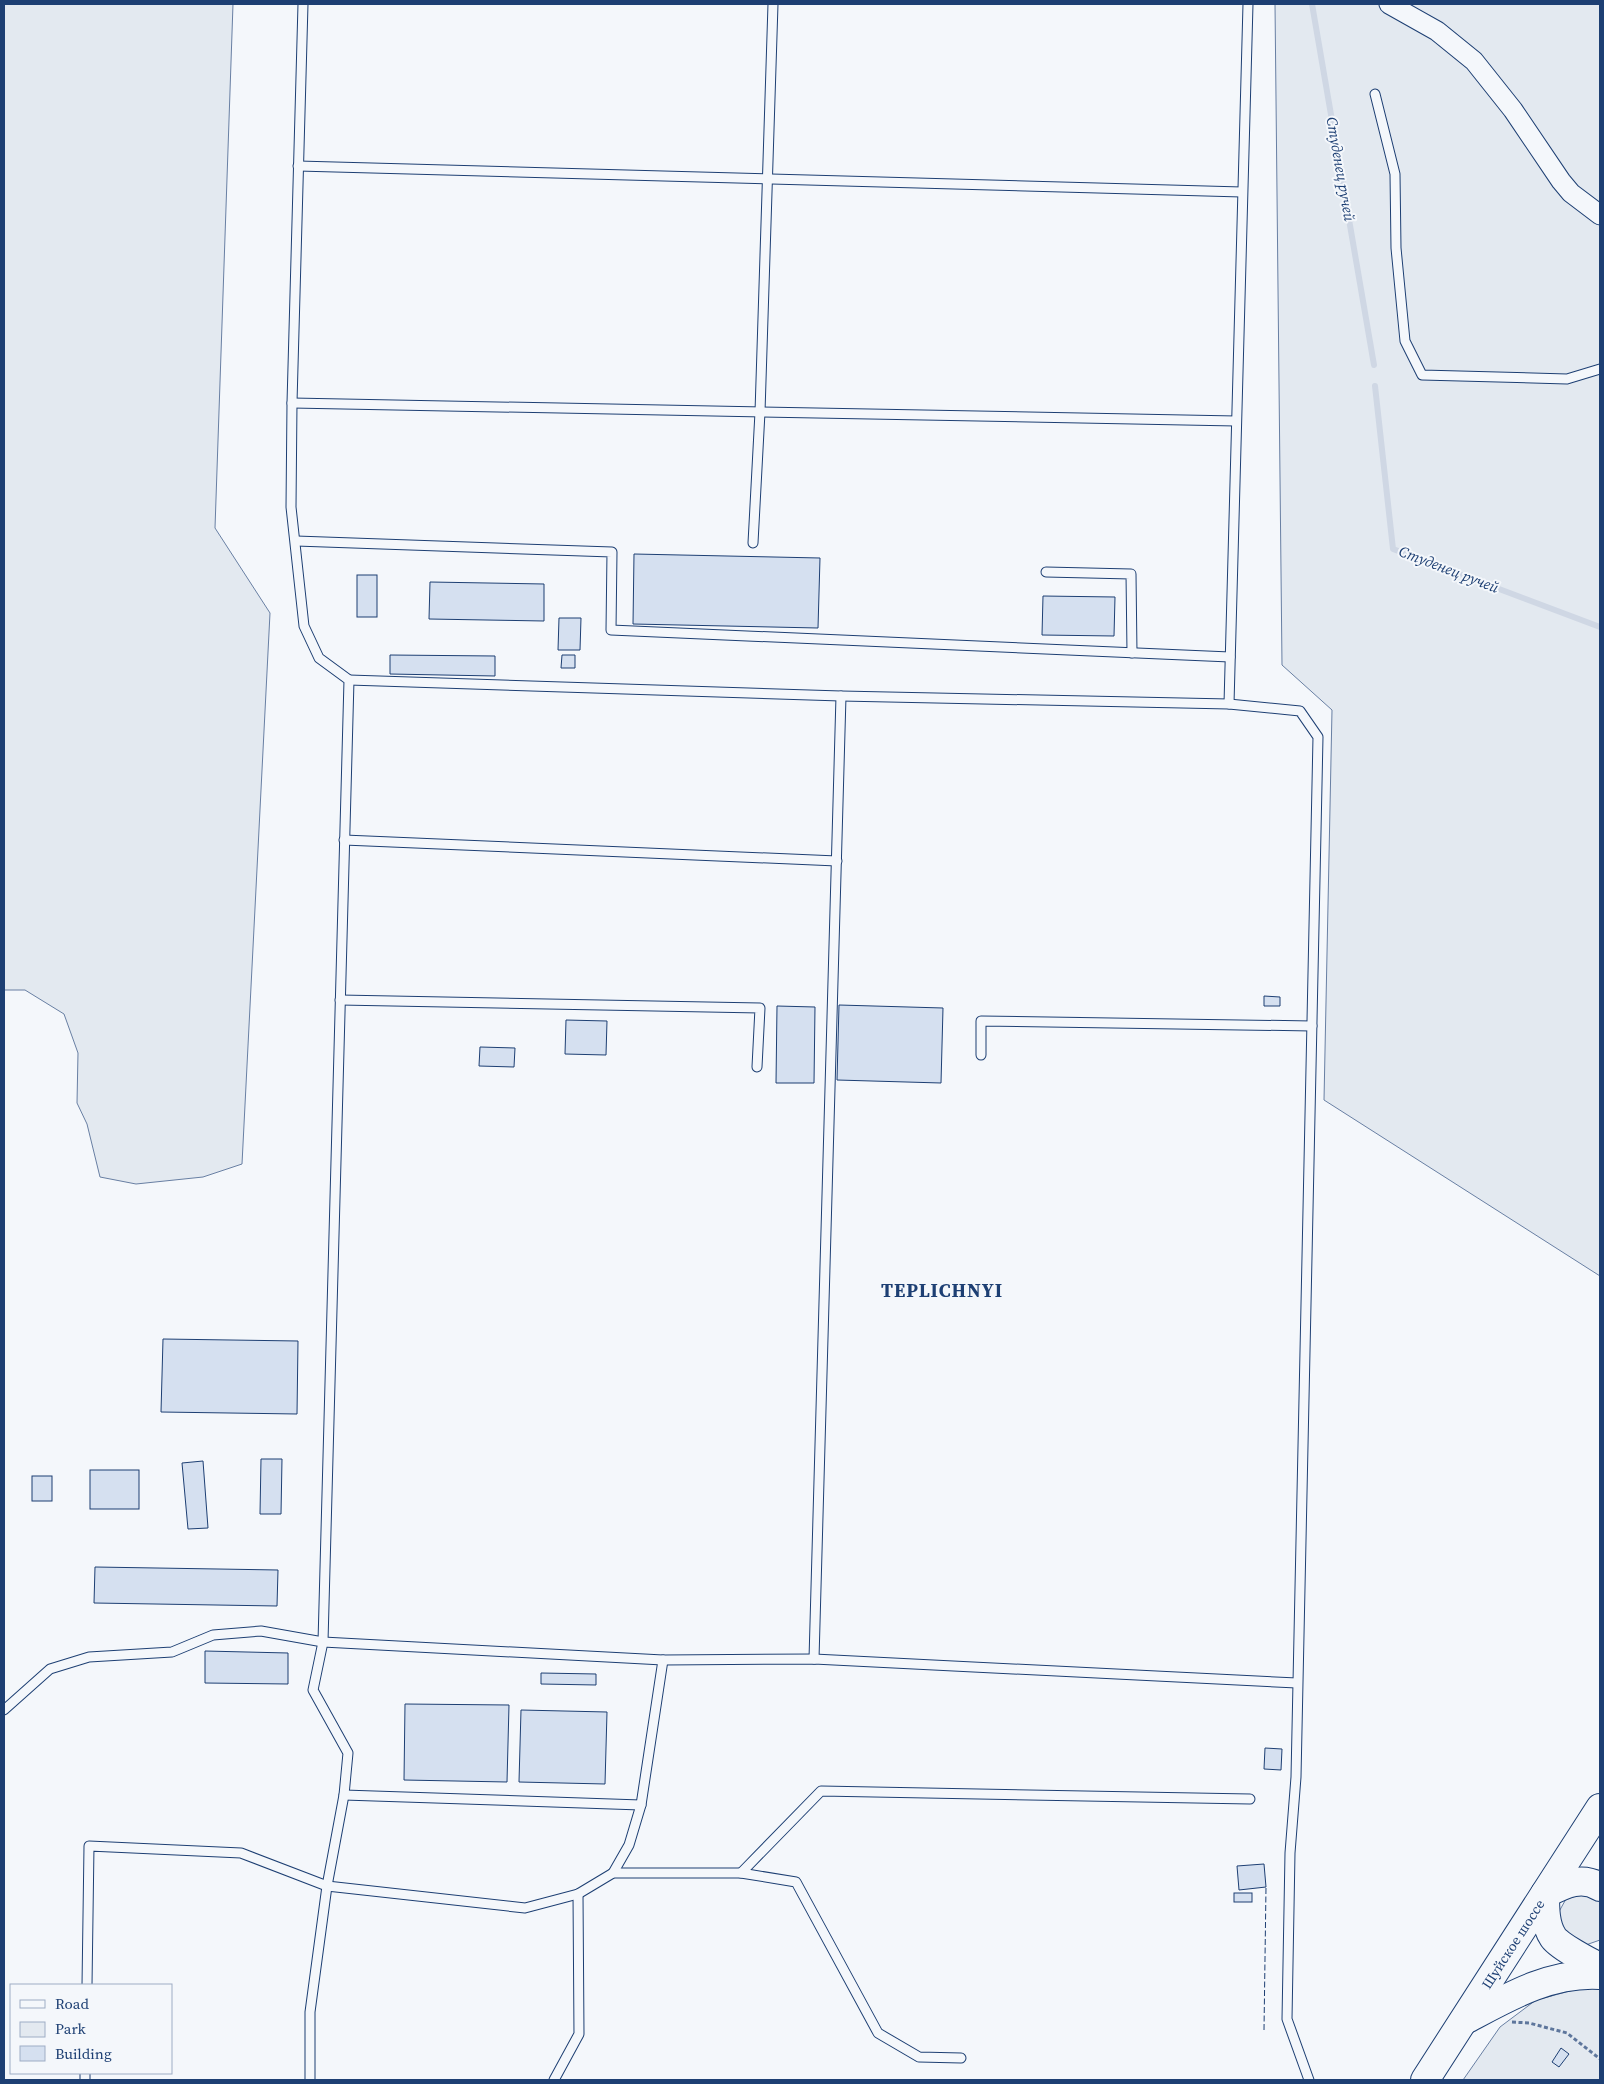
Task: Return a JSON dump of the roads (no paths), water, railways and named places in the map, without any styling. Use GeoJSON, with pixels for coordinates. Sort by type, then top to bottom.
{"type":"FeatureCollection","features":[{"type":"Feature","properties":{"kind":"main road","name":"Шуйское шоссе"},"geometry":{"type":"LineString","coordinates":[[1425,2080],[1600,1808]]}},
{"type":"Feature","properties":{"kind":"main road"},"geometry":{"type":"LineString","coordinates":[[1600,1887],[1591,1882],[1569,1882],[1545,1894],[1546,1918],[1553,1939],[1600,1967]]}},
{"type":"Feature","properties":{"kind":"main road"},"geometry":{"type":"LineString","coordinates":[[1464,2020],[1539,1983],[1556,1979],[1600,1975]]}},
{"type":"Feature","properties":{"kind":"street"},"geometry":{"type":"LineString","coordinates":[[1389,4],[1437,31],[1474,60],[1513,110],[1561,182],[1571,193],[1600,215]]}},
{"type":"Feature","properties":{"kind":"lane"},"geometry":{"type":"LineString","coordinates":[[303,4],[291,507],[304,626],[319,658],[349,680],[841,696],[1229,704],[1300,711],[1318,737],[1296,1778],[1290,1853],[1288,2019],[1309,2080]]}},
{"type":"Feature","properties":{"kind":"lane"},"geometry":{"type":"LineString","coordinates":[[753,543],[760,412],[772,4]]}},
{"type":"Feature","properties":{"kind":"lane"},"geometry":{"type":"LineString","coordinates":[[1229,704],[1248,4]]}},
{"type":"Feature","properties":{"kind":"lane"},"geometry":{"type":"LineString","coordinates":[[1375,94],[1395,174],[1396,248],[1405,341],[1422,375],[1567,379],[1600,369]]}},
{"type":"Feature","properties":{"kind":"lane"},"geometry":{"type":"LineString","coordinates":[[298,166],[1242,192]]}},
{"type":"Feature","properties":{"kind":"lane"},"geometry":{"type":"LineString","coordinates":[[292,403],[1236,422]]}},
{"type":"Feature","properties":{"kind":"lane"},"geometry":{"type":"LineString","coordinates":[[296,541],[612,552],[611,630],[1230,657]]}},
{"type":"Feature","properties":{"kind":"lane"},"geometry":{"type":"LineString","coordinates":[[1046,572],[1131,574],[1132,653]]}},
{"type":"Feature","properties":{"kind":"lane"},"geometry":{"type":"LineString","coordinates":[[310,2080],[310,2012],[326,1886],[344,1795],[348,1753],[313,1690],[322,1642],[349,680]]}},
{"type":"Feature","properties":{"kind":"lane"},"geometry":{"type":"LineString","coordinates":[[814,1659],[841,696]]}},
{"type":"Feature","properties":{"kind":"lane"},"geometry":{"type":"LineString","coordinates":[[344,840],[837,861]]}},
{"type":"Feature","properties":{"kind":"lane"},"geometry":{"type":"LineString","coordinates":[[340,1000],[760,1008],[757,1067]]}},
{"type":"Feature","properties":{"kind":"lane"},"geometry":{"type":"LineString","coordinates":[[981,1055],[981,1021],[1312,1026]]}},
{"type":"Feature","properties":{"kind":"lane"},"geometry":{"type":"LineString","coordinates":[[4,1710],[50,1669],[89,1657],[172,1652],[213,1635],[261,1631],[322,1642],[663,1660],[814,1659],[1298,1683]]}},
{"type":"Feature","properties":{"kind":"lane"},"geometry":{"type":"LineString","coordinates":[[87,1984],[89,1846],[240,1852],[326,1886],[525,1908],[578,1894],[613,1873],[629,1845],[641,1805],[663,1660]]}},
{"type":"Feature","properties":{"kind":"lane"},"geometry":{"type":"LineString","coordinates":[[742,1873],[821,1791],[1250,1799]]}},
{"type":"Feature","properties":{"kind":"lane"},"geometry":{"type":"LineString","coordinates":[[344,1795],[641,1805]]}},
{"type":"Feature","properties":{"kind":"lane"},"geometry":{"type":"LineString","coordinates":[[613,1873],[742,1873],[796,1882],[878,2033],[919,2057],[961,2058]]}},
{"type":"Feature","properties":{"kind":"lane"},"geometry":{"type":"LineString","coordinates":[[554,2080],[579,2034],[578,1894]]}},
{"type":"Feature","properties":{"kind":"waterway","name":"Студенец ручей"},"geometry":{"type":"LineString","coordinates":[[1312,4],[1374,365]]}},
{"type":"Feature","properties":{"kind":"waterway","name":"Студенец ручей"},"geometry":{"type":"LineString","coordinates":[[1375,386],[1393,549],[1600,627]]}},
{"type":"Feature","properties":{"kind":"district","name":"TEPLICHNYI"},"geometry":{"type":"Point","coordinates":[942,1290]}}]}
